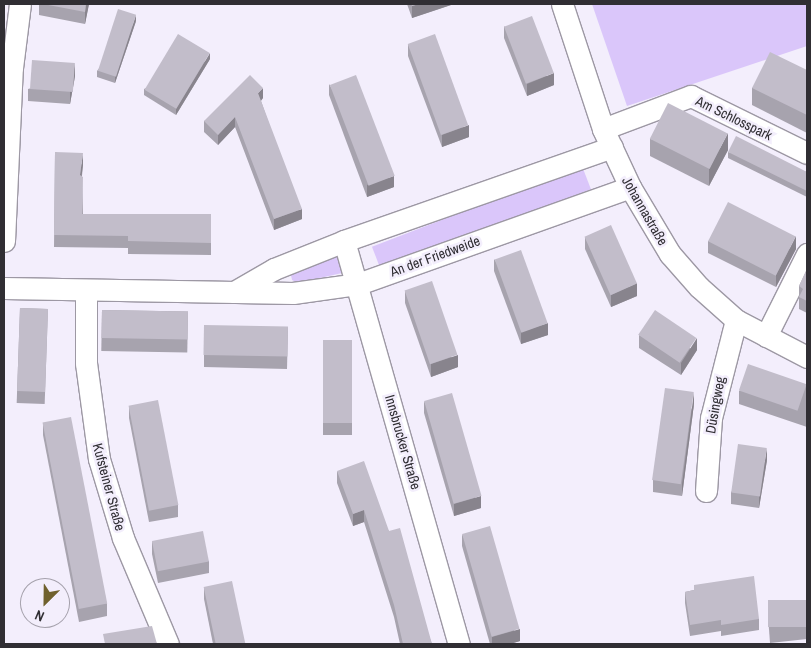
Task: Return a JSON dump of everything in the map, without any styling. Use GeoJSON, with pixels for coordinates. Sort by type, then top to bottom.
{"type":"FeatureCollection","features":[{"type":"Feature","properties":{"kind":"street"},"geometry":{"type":"LineString","coordinates":[[4,241],[12,68],[20,4]]}},
{"type":"Feature","properties":{"kind":"street","name":"Johannastraße"},"geometry":{"type":"LineString","coordinates":[[562,4],[608,138],[630,187],[670,254],[699,287],[736,320],[807,358]]}},
{"type":"Feature","properties":{"kind":"street","name":"Am Schlosspark"},"geometry":{"type":"LineString","coordinates":[[608,138],[691,96],[807,153]]}},
{"type":"Feature","properties":{"kind":"street"},"geometry":{"type":"LineString","coordinates":[[234,292],[274,269],[608,138]]}},
{"type":"Feature","properties":{"kind":"street","name":"An der Friedweide"},"geometry":{"type":"LineString","coordinates":[[4,288],[293,293],[358,284],[630,187]]}},
{"type":"Feature","properties":{"kind":"street","name":"Innsbrucker Straße"},"geometry":{"type":"LineString","coordinates":[[344,241],[358,284],[459,644]]}},
{"type":"Feature","properties":{"kind":"street"},"geometry":{"type":"LineString","coordinates":[[766,336],[807,254]]}},
{"type":"Feature","properties":{"kind":"street","name":"Kufsteiner Straße"},"geometry":{"type":"LineString","coordinates":[[86,290],[86,363],[99,459],[123,538],[168,644]]}},
{"type":"Feature","properties":{"kind":"street","name":"Düsingweg"},"geometry":{"type":"LineString","coordinates":[[706,492],[711,418],[736,320]]}},
{"type":"Feature","properties":{"kind":"shaded area"},"geometry":{"type":"Polygon","coordinates":[[[592,4],[807,4],[807,46],[627,106],[592,4]]]}},
{"type":"Feature","properties":{"kind":"shaded area"},"geometry":{"type":"Polygon","coordinates":[[[582,166],[591,189],[381,270],[372,247],[582,166]]]}},
{"type":"Feature","properties":{"kind":"shaded area"},"geometry":{"type":"Polygon","coordinates":[[[334,255],[338,256],[344,271],[342,273],[298,283],[292,280],[291,275],[295,271],[334,255]]]}},
{"type":"Feature","properties":{"kind":"building"},"geometry":{"type":"Polygon","coordinates":[[[43,4],[86,4],[85,12],[43,4]]]}},
{"type":"Feature","properties":{"kind":"building"},"geometry":{"type":"Polygon","coordinates":[[[118,9],[136,15],[116,77],[98,71],[118,9]]]}},
{"type":"Feature","properties":{"kind":"building"},"geometry":{"type":"Polygon","coordinates":[[[532,16],[554,73],[526,84],[504,27],[532,16]]]}},
{"type":"Feature","properties":{"kind":"building"},"geometry":{"type":"Polygon","coordinates":[[[178,34],[210,53],[176,109],[145,90],[178,34]]]}},
{"type":"Feature","properties":{"kind":"building"},"geometry":{"type":"Polygon","coordinates":[[[435,34],[468,125],[441,135],[408,44],[435,34]]]}},
{"type":"Feature","properties":{"kind":"building"},"geometry":{"type":"Polygon","coordinates":[[[770,52],[807,70],[807,115],[752,88],[770,52]]]}},
{"type":"Feature","properties":{"kind":"building"},"geometry":{"type":"Polygon","coordinates":[[[32,60],[75,63],[73,92],[30,89],[32,60]]]}},
{"type":"Feature","properties":{"kind":"building"},"geometry":{"type":"Polygon","coordinates":[[[250,75],[263,88],[258,93],[302,209],[274,219],[235,117],[218,135],[204,121],[250,75]]]}},
{"type":"Feature","properties":{"kind":"building"},"geometry":{"type":"Polygon","coordinates":[[[356,75],[395,176],[369,186],[330,85],[356,75]]]}},
{"type":"Feature","properties":{"kind":"building"},"geometry":{"type":"Polygon","coordinates":[[[668,103],[728,133],[710,169],[650,139],[668,103]]]}},
{"type":"Feature","properties":{"kind":"building"},"geometry":{"type":"Polygon","coordinates":[[[736,136],[807,172],[807,191],[728,152],[736,136]]]}},
{"type":"Feature","properties":{"kind":"building"},"geometry":{"type":"Polygon","coordinates":[[[55,152],[83,153],[80,175],[83,177],[82,214],[211,214],[211,243],[128,241],[128,236],[54,235],[55,152]]]}},
{"type":"Feature","properties":{"kind":"building"},"geometry":{"type":"Polygon","coordinates":[[[728,202],[796,237],[776,276],[708,241],[728,202]]]}},
{"type":"Feature","properties":{"kind":"building"},"geometry":{"type":"Polygon","coordinates":[[[611,225],[637,283],[611,295],[585,237],[611,225]]]}},
{"type":"Feature","properties":{"kind":"building"},"geometry":{"type":"Polygon","coordinates":[[[521,250],[548,323],[521,333],[495,260],[521,250]]]}},
{"type":"Feature","properties":{"kind":"building"},"geometry":{"type":"Polygon","coordinates":[[[807,269],[807,301],[799,297],[803,289],[799,286],[807,269]]]}},
{"type":"Feature","properties":{"kind":"building"},"geometry":{"type":"Polygon","coordinates":[[[432,281],[457,355],[430,364],[405,290],[432,281]]]}},
{"type":"Feature","properties":{"kind":"building"},"geometry":{"type":"Polygon","coordinates":[[[20,308],[48,309],[45,392],[17,391],[20,308]]]}},
{"type":"Feature","properties":{"kind":"building"},"geometry":{"type":"Polygon","coordinates":[[[102,310],[188,312],[187,339],[102,338],[102,310]]]}},
{"type":"Feature","properties":{"kind":"building"},"geometry":{"type":"Polygon","coordinates":[[[655,310],[696,338],[680,363],[638,335],[655,310]]]}},
{"type":"Feature","properties":{"kind":"building"},"geometry":{"type":"Polygon","coordinates":[[[204,325],[288,326],[287,356],[203,355],[204,325]]]}},
{"type":"Feature","properties":{"kind":"building"},"geometry":{"type":"Polygon","coordinates":[[[323,340],[352,340],[352,423],[323,423],[323,340]]]}},
{"type":"Feature","properties":{"kind":"building"},"geometry":{"type":"Polygon","coordinates":[[[748,364],[807,384],[798,411],[739,390],[748,364]]]}},
{"type":"Feature","properties":{"kind":"building"},"geometry":{"type":"Polygon","coordinates":[[[665,388],[694,392],[681,484],[652,480],[665,388]]]}},
{"type":"Feature","properties":{"kind":"building"},"geometry":{"type":"Polygon","coordinates":[[[452,393],[481,496],[454,504],[424,401],[452,393]]]}},
{"type":"Feature","properties":{"kind":"building"},"geometry":{"type":"Polygon","coordinates":[[[158,400],[178,505],[149,511],[129,406],[158,400]]]}},
{"type":"Feature","properties":{"kind":"building"},"geometry":{"type":"Polygon","coordinates":[[[71,417],[107,604],[79,609],[43,423],[71,417]]]}},
{"type":"Feature","properties":{"kind":"building"},"geometry":{"type":"Polygon","coordinates":[[[738,444],[767,448],[760,497],[731,493],[738,444]]]}},
{"type":"Feature","properties":{"kind":"building"},"geometry":{"type":"Polygon","coordinates":[[[364,461],[389,531],[400,528],[432,644],[403,644],[394,605],[364,510],[353,514],[337,471],[364,461]]]}},
{"type":"Feature","properties":{"kind":"building"},"geometry":{"type":"Polygon","coordinates":[[[490,526],[519,629],[492,637],[462,534],[490,526]]]}},
{"type":"Feature","properties":{"kind":"building"},"geometry":{"type":"Polygon","coordinates":[[[203,531],[209,561],[158,571],[152,541],[203,531]]]}},
{"type":"Feature","properties":{"kind":"building"},"geometry":{"type":"Polygon","coordinates":[[[754,576],[759,619],[721,625],[721,620],[690,625],[685,592],[694,590],[694,585],[754,576]]]}},
{"type":"Feature","properties":{"kind":"building"},"geometry":{"type":"Polygon","coordinates":[[[232,581],[245,644],[216,644],[204,587],[232,581]]]}},
{"type":"Feature","properties":{"kind":"building"},"geometry":{"type":"Polygon","coordinates":[[[768,600],[807,600],[807,627],[768,627],[768,600]]]}},
{"type":"Feature","properties":{"kind":"building"},"geometry":{"type":"Polygon","coordinates":[[[152,626],[157,644],[105,644],[103,634],[152,626]]]}}]}
